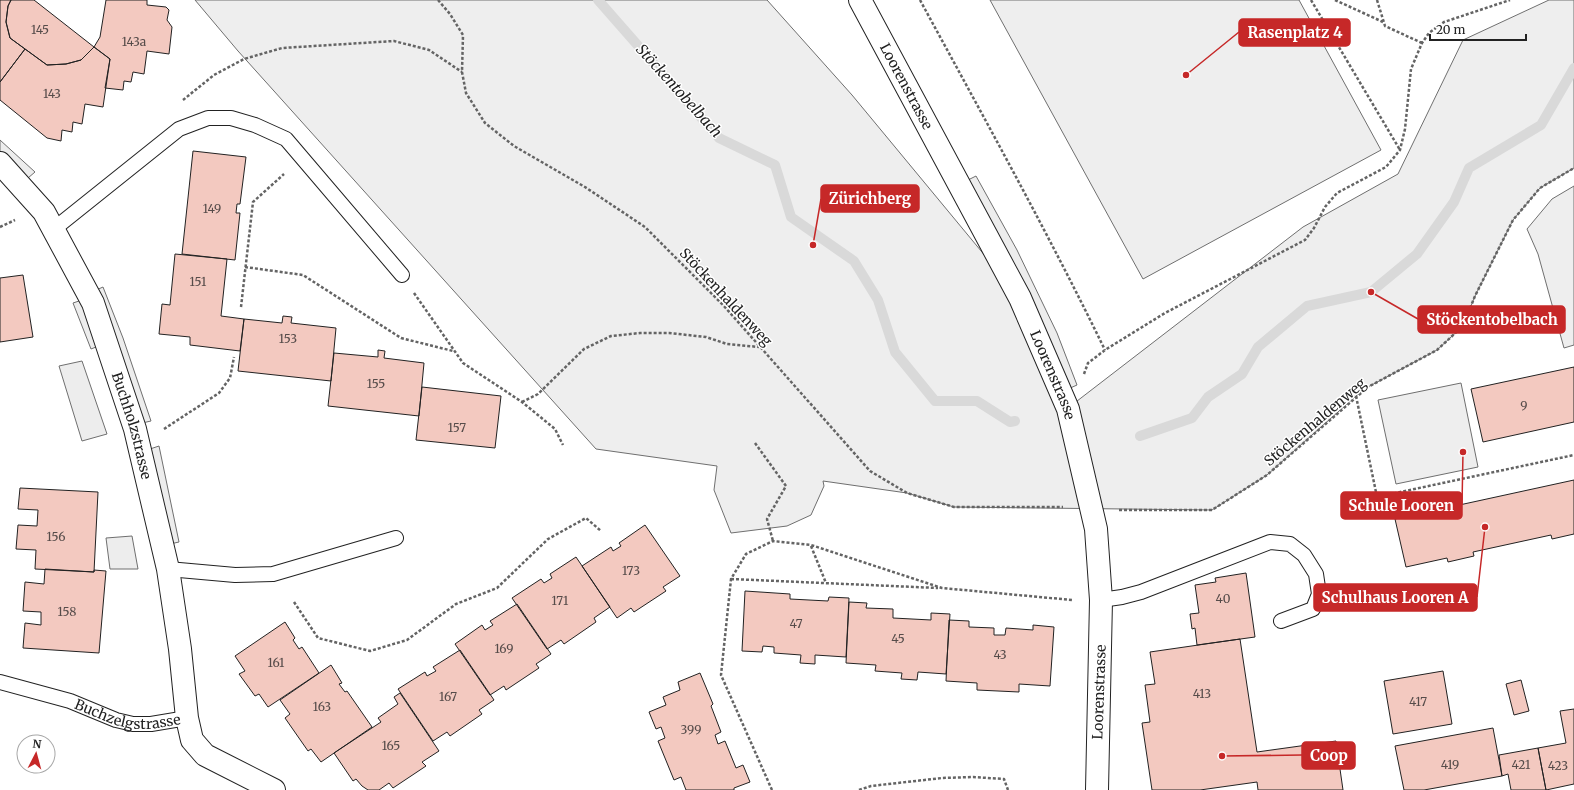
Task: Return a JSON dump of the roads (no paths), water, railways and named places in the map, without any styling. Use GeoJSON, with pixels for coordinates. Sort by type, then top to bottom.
{"type":"FeatureCollection","features":[{"type":"Feature","properties":{"kind":"street","name":"Loorenstrasse"},"geometry":{"type":"LineString","coordinates":[[860,0],[1020,298],[1068,408],[1093,509],[1096,529],[1101,600],[1097,790]]}},
{"type":"Feature","properties":{"kind":"street","name":"Buchholzstrasse"},"geometry":{"type":"LineString","coordinates":[[0,163],[44,212],[93,303],[140,445],[168,569],[180,649],[187,718]]}},
{"type":"Feature","properties":{"kind":"street","name":"Buchzelgstrasse"},"geometry":{"type":"LineString","coordinates":[[187,718],[192,740],[205,755],[274,790]]}},
{"type":"Feature","properties":{"kind":"lane"},"geometry":{"type":"LineString","coordinates":[[54,229],[179,129],[208,118],[231,118],[255,125],[286,139],[301,159],[402,275]]}},
{"type":"Feature","properties":{"kind":"lane"},"geometry":{"type":"LineString","coordinates":[[168,569],[235,575],[273,574],[396,538]]}},
{"type":"Feature","properties":{"kind":"lane"},"geometry":{"type":"LineString","coordinates":[[1101,600],[1141,592],[1270,542],[1290,544],[1304,555],[1316,574],[1319,594],[1313,609],[1281,621]]}},
{"type":"Feature","properties":{"kind":"lane","name":"Buchzelgstrasse"},"geometry":{"type":"LineString","coordinates":[[0,682],[70,701],[116,720],[133,724],[151,724],[187,718]]}},
{"type":"Feature","properties":{"kind":"waterway","name":"Stöckentobelbach"},"geometry":{"type":"LineString","coordinates":[[598,0],[719,138],[775,165],[791,217],[854,261],[878,300],[895,352],[935,401],[977,401],[1010,422],[1015,421]]}},
{"type":"Feature","properties":{"kind":"waterway","name":"Stöckentobelbach"},"geometry":{"type":"LineString","coordinates":[[1140,436],[1192,418],[1208,397],[1242,374],[1258,347],[1307,306],[1371,292],[1417,254],[1454,202],[1469,168],[1541,125],[1574,68]]}},
{"type":"Feature","properties":{"kind":"place","name":"Rasenplatz 4"},"geometry":{"type":"Point","coordinates":[1186,75]}},
{"type":"Feature","properties":{"kind":"place","name":"Zürichberg"},"geometry":{"type":"Point","coordinates":[813,245]}},
{"type":"Feature","properties":{"kind":"place","name":"Stöckentobelbach"},"geometry":{"type":"Point","coordinates":[1371,292]}},
{"type":"Feature","properties":{"kind":"place","name":"Schule Looren"},"geometry":{"type":"Point","coordinates":[1463,452]}},
{"type":"Feature","properties":{"kind":"place","name":"Schulhaus Looren A"},"geometry":{"type":"Point","coordinates":[1485,527]}},
{"type":"Feature","properties":{"kind":"place","name":"Coop"},"geometry":{"type":"Point","coordinates":[1222,756]}}]}
